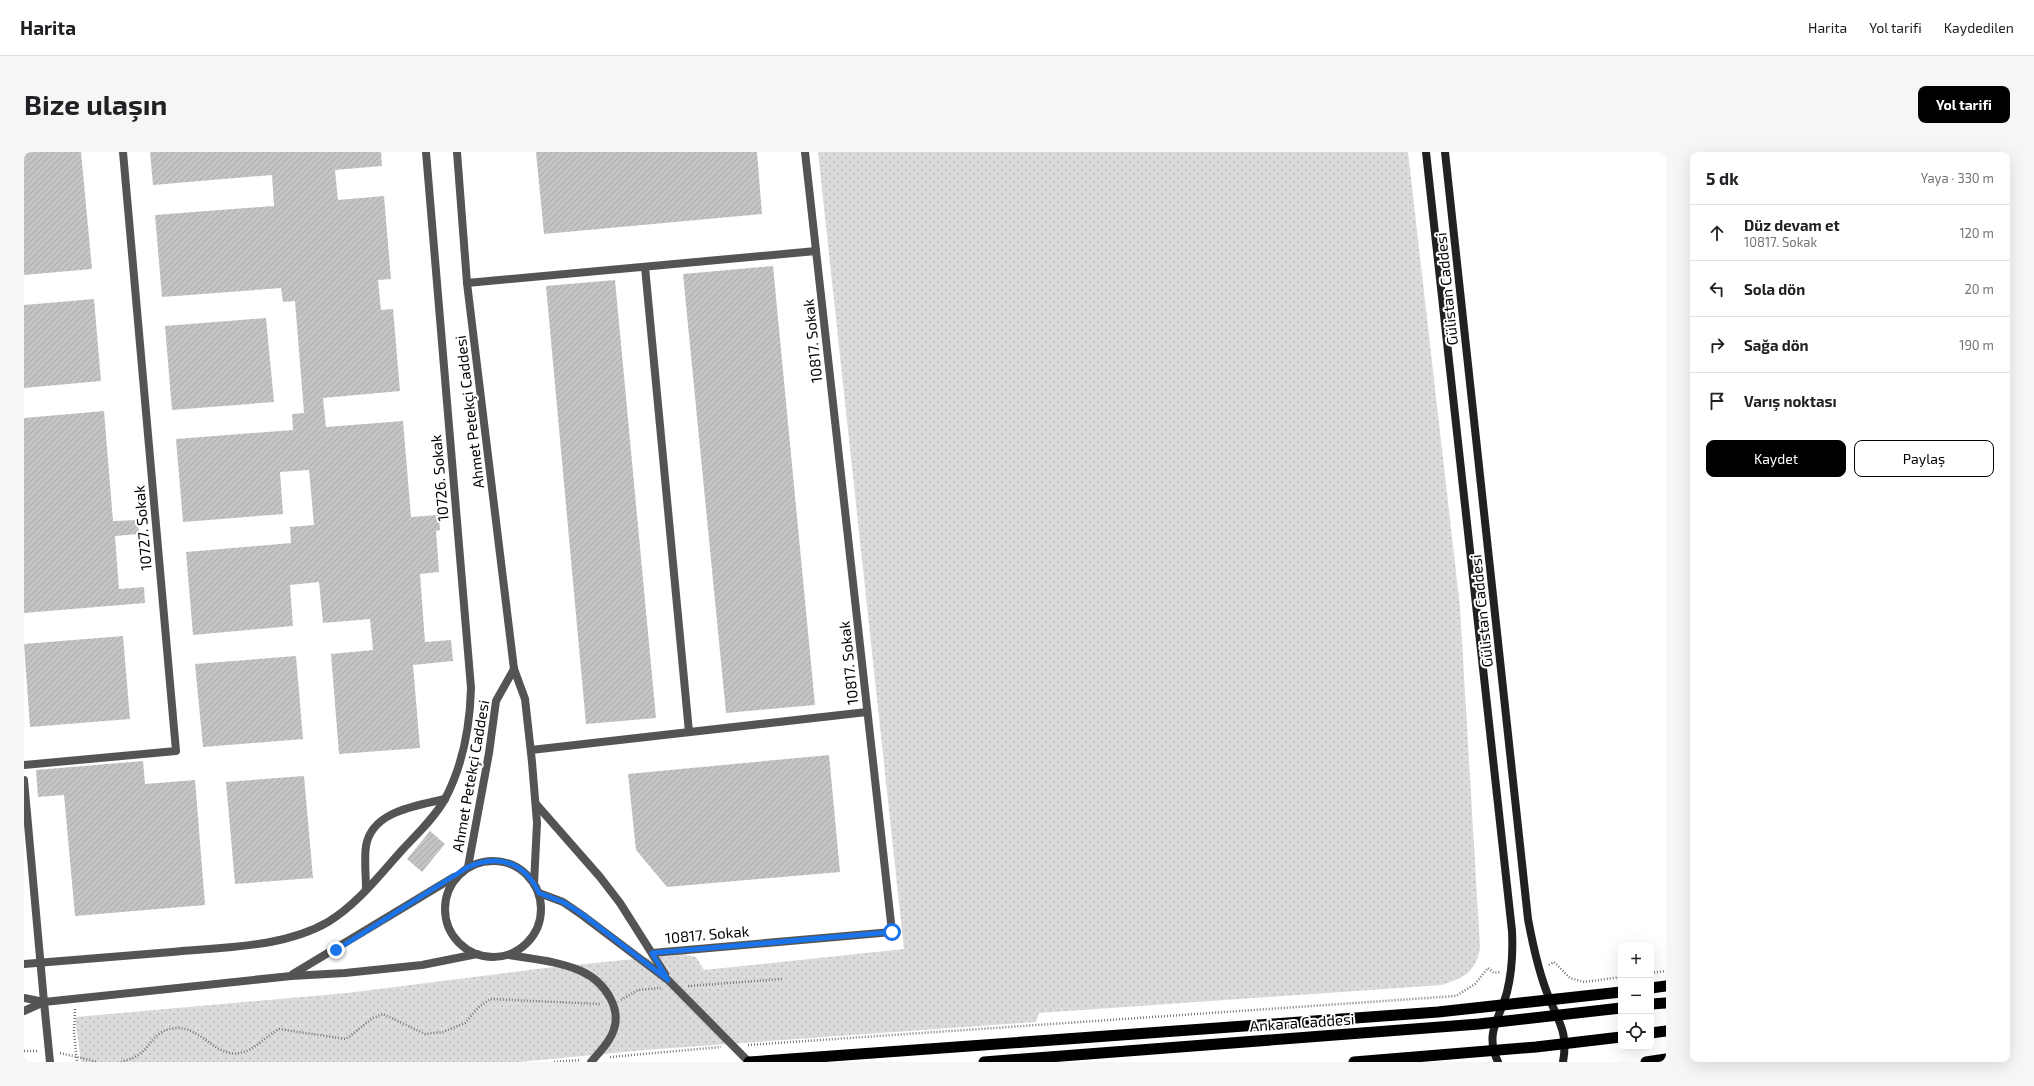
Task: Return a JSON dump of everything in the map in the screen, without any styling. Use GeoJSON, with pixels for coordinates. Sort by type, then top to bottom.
{"type":"FeatureCollection","features":[{"type":"Feature","properties":{"kind":"highway"},"geometry":{"type":"LineString","coordinates":[[1654,988],[1666,986]]}},
{"type":"Feature","properties":{"kind":"highway"},"geometry":{"type":"LineString","coordinates":[[749,1062],[1438,1012],[1550,1001],[1618,992]]}},
{"type":"Feature","properties":{"kind":"highway"},"geometry":{"type":"LineString","coordinates":[[1654,1004],[1666,1003]]}},
{"type":"Feature","properties":{"kind":"highway","name":"Ankara Caddesi"},"geometry":{"type":"LineString","coordinates":[[984,1062],[1479,1024],[1618,1008]]}},
{"type":"Feature","properties":{"kind":"highway"},"geometry":{"type":"LineString","coordinates":[[1654,1033],[1666,1031]]}},
{"type":"Feature","properties":{"kind":"highway"},"geometry":{"type":"LineString","coordinates":[[1354,1062],[1536,1047],[1618,1037]]}},
{"type":"Feature","properties":{"kind":"highway"},"geometry":{"type":"LineString","coordinates":[[1646,1062],[1666,1060]]}},
{"type":"Feature","properties":{"kind":"main road","name":"Gülistan Caddesi"},"geometry":{"type":"LineString","coordinates":[[1426,152],[1512,931],[1511,971],[1503,1005],[1496,1018],[1492,1032],[1492,1042],[1498,1062]]}},
{"type":"Feature","properties":{"kind":"main road","name":"Gülistan Caddesi"},"geometry":{"type":"LineString","coordinates":[[1446,152],[1528,919],[1539,967],[1550,1001],[1564,1031],[1565,1046],[1563,1062]]}},
{"type":"Feature","properties":{"kind":"street","name":"10727. Sokak"},"geometry":{"type":"LineString","coordinates":[[24,765],[176,751],[123,152]]}},
{"type":"Feature","properties":{"kind":"street","name":"10726. Sokak"},"geometry":{"type":"LineString","coordinates":[[24,964],[232,947],[282,938],[305,932],[328,922],[344,911],[420,830],[445,799],[462,754],[470,708],[470,688],[426,152]]}},
{"type":"Feature","properties":{"kind":"street","name":"Ahmet Petekçi Caddesi"},"geometry":{"type":"LineString","coordinates":[[457,152],[467,283],[514,669],[525,699],[531,750],[536,804],[534,884]]}},
{"type":"Feature","properties":{"kind":"street","name":"10817. Sokak"},"geometry":{"type":"LineString","coordinates":[[652,953],[892,932],[805,152]]}},
{"type":"Feature","properties":{"kind":"street"},"geometry":{"type":"LineString","coordinates":[[467,283],[816,252]]}},
{"type":"Feature","properties":{"kind":"street"},"geometry":{"type":"LineString","coordinates":[[645,267],[688,732]]}},
{"type":"Feature","properties":{"kind":"street","name":"Ahmet Petekçi Caddesi"},"geometry":{"type":"LineString","coordinates":[[468,867],[489,754],[496,701],[514,669]]}},
{"type":"Feature","properties":{"kind":"street"},"geometry":{"type":"LineString","coordinates":[[531,750],[867,712]]}},
{"type":"Feature","properties":{"kind":"street"},"geometry":{"type":"LineString","coordinates":[[24,780],[50,1062]]}},
{"type":"Feature","properties":{"kind":"street"},"geometry":{"type":"LineString","coordinates":[[366,889],[366,845],[372,828],[384,818],[402,811],[445,799]]}},
{"type":"Feature","properties":{"kind":"street"},"geometry":{"type":"LineString","coordinates":[[536,804],[600,877],[620,903],[668,980]]}},
{"type":"Feature","properties":{"kind":"street"},"geometry":{"type":"LineString","coordinates":[[291,976],[459,874],[468,867],[488,860],[510,863],[519,868],[534,884],[539,893],[541,915],[539,925],[527,943],[508,955]]}},
{"type":"Feature","properties":{"kind":"street"},"geometry":{"type":"LineString","coordinates":[[459,874],[452,882],[445,902],[447,924],[458,942],[476,954],[487,957],[508,955],[556,963],[579,970],[593,977],[605,989],[614,1003],[615,1021],[611,1037],[592,1060]]}},
{"type":"Feature","properties":{"kind":"street"},"geometry":{"type":"LineString","coordinates":[[539,893],[563,902],[582,914],[668,980],[749,1062]]}},
{"type":"Feature","properties":{"kind":"street"},"geometry":{"type":"LineString","coordinates":[[24,998],[44,1002],[291,976],[345,973],[422,965],[476,954]]}},
{"type":"Feature","properties":{"kind":"street"},"geometry":{"type":"LineString","coordinates":[[24,1011],[44,1002]]}},
{"type":"Feature","properties":{"kind":"path"},"geometry":{"type":"LineString","coordinates":[[1539,967],[1548,966],[1554,962],[1570,978],[1584,982],[1618,977]]}},
{"type":"Feature","properties":{"kind":"path"},"geometry":{"type":"LineString","coordinates":[[554,1062],[592,1060],[733,1046],[1456,996],[1475,984],[1488,968],[1494,973],[1511,971]]}},
{"type":"Feature","properties":{"kind":"path"},"geometry":{"type":"LineString","coordinates":[[1654,973],[1666,971]]}},
{"type":"Feature","properties":{"kind":"path"},"geometry":{"type":"LineString","coordinates":[[121,1062],[138,1055],[156,1035],[176,1028],[190,1030],[226,1052],[240,1053],[253,1048],[279,1029],[346,1039],[373,1018],[383,1014],[425,1034],[443,1032],[465,1023],[479,1007],[490,1000],[614,1003],[638,990],[782,979]]}},
{"type":"Feature","properties":{"kind":"path"},"geometry":{"type":"LineString","coordinates":[[75,999],[74,1032],[77,1062]]}},
{"type":"Feature","properties":{"kind":"path"},"geometry":{"type":"LineString","coordinates":[[24,1051],[49,1051],[98,1062]]}},
{"type":"Feature","properties":{"kind":"shaded area"},"geometry":{"type":"Polygon","coordinates":[[[818,152],[1408,152],[1460,607],[1480,947],[1476,962],[1472,968],[1463,976],[1442,985],[1039,1013],[1036,1022],[645,1050],[520,1062],[81,1062],[75,1017],[347,993],[545,968],[684,954],[696,957],[704,970],[904,949],[818,152]]]}},
{"type":"Feature","properties":{"kind":"building"},"geometry":{"type":"Polygon","coordinates":[[[24,152],[81,152],[92,269],[24,275],[24,152]]]}},
{"type":"Feature","properties":{"kind":"building"},"geometry":{"type":"Polygon","coordinates":[[[150,152],[381,152],[382,166],[335,170],[338,200],[384,196],[391,279],[378,280],[381,310],[393,309],[400,391],[323,398],[326,427],[403,421],[411,517],[439,515],[440,530],[436,531],[439,572],[420,574],[425,642],[451,640],[453,661],[413,665],[420,748],[339,754],[331,654],[373,650],[370,619],[323,623],[319,582],[290,585],[293,626],[193,635],[186,552],[291,543],[290,527],[314,525],[309,470],[280,472],[283,514],[183,522],[176,439],[293,430],[292,414],[304,413],[295,301],[283,302],[281,288],[162,297],[155,215],[274,206],[272,175],[153,185],[150,152]]]}},
{"type":"Feature","properties":{"kind":"building"},"geometry":{"type":"Polygon","coordinates":[[[536,152],[757,152],[762,214],[544,234],[536,152]]]}},
{"type":"Feature","properties":{"kind":"building"},"geometry":{"type":"Polygon","coordinates":[[[773,266],[815,705],[726,713],[683,274],[773,266]]]}},
{"type":"Feature","properties":{"kind":"building"},"geometry":{"type":"Polygon","coordinates":[[[615,280],[656,718],[586,724],[546,286],[615,280]]]}},
{"type":"Feature","properties":{"kind":"building"},"geometry":{"type":"Polygon","coordinates":[[[94,299],[101,381],[24,388],[24,305],[94,299]]]}},
{"type":"Feature","properties":{"kind":"building"},"geometry":{"type":"Polygon","coordinates":[[[266,318],[274,402],[172,410],[165,326],[266,318]]]}},
{"type":"Feature","properties":{"kind":"building"},"geometry":{"type":"Polygon","coordinates":[[[104,411],[113,521],[138,520],[139,534],[115,536],[119,589],[144,587],[145,603],[24,613],[24,418],[104,411]]]}},
{"type":"Feature","properties":{"kind":"building"},"geometry":{"type":"Polygon","coordinates":[[[123,636],[130,719],[30,727],[24,644],[123,636]]]}},
{"type":"Feature","properties":{"kind":"building"},"geometry":{"type":"Polygon","coordinates":[[[296,656],[303,739],[203,747],[195,664],[296,656]]]}},
{"type":"Feature","properties":{"kind":"building"},"geometry":{"type":"Polygon","coordinates":[[[829,755],[840,872],[667,887],[636,850],[628,774],[829,755]]]}},
{"type":"Feature","properties":{"kind":"building"},"geometry":{"type":"Polygon","coordinates":[[[143,761],[145,784],[195,780],[205,905],[75,916],[64,795],[38,797],[36,770],[143,761]]]}},
{"type":"Feature","properties":{"kind":"building"},"geometry":{"type":"Polygon","coordinates":[[[304,776],[313,878],[235,884],[226,782],[304,776]]]}},
{"type":"Feature","properties":{"kind":"building"},"geometry":{"type":"Polygon","coordinates":[[[430,831],[445,844],[422,872],[407,859],[430,831]]]}},
{"type":"Feature","properties":{"kind":"route"},"geometry":{"type":"LineString","coordinates":[[336,950],[378,922],[417,900],[468,867],[488,860],[499,860],[510,863],[519,868],[528,875],[539,893],[563,902],[582,914],[668,980],[652,953],[892,932]]}}]}
